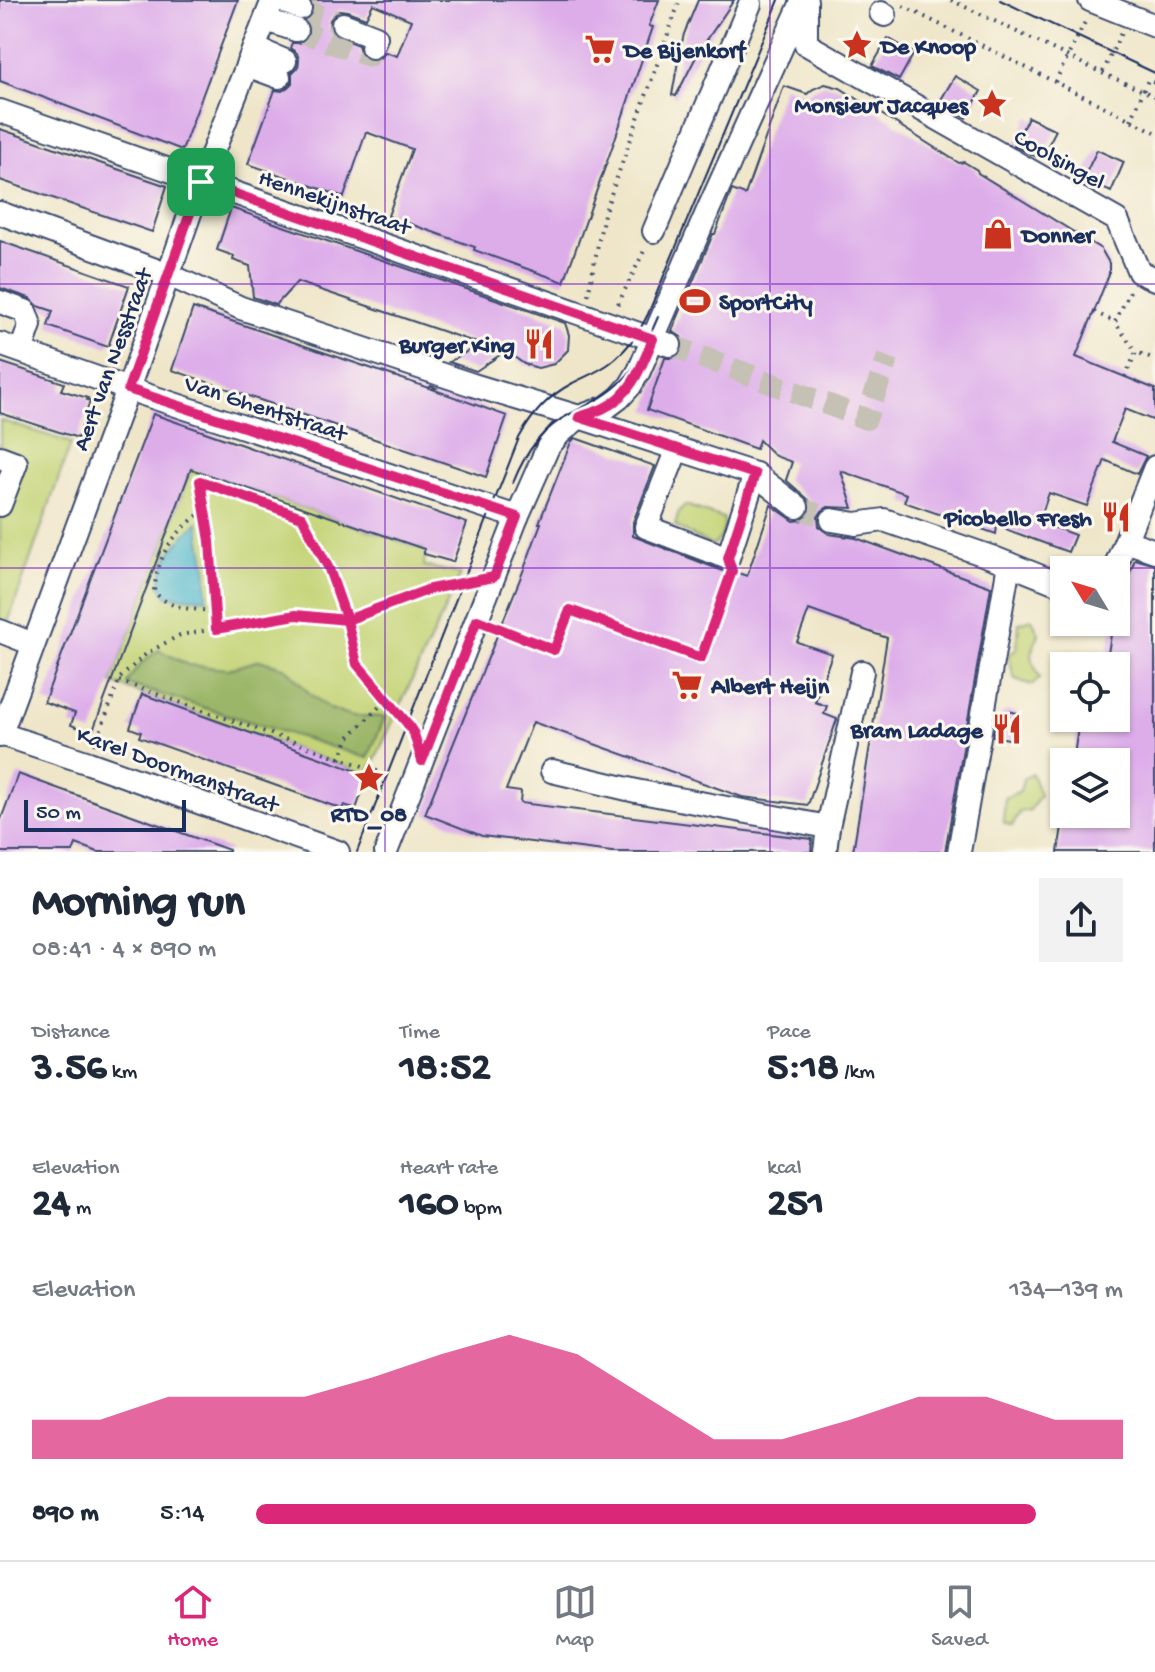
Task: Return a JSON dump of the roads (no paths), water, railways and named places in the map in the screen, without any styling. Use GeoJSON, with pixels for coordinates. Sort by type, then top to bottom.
{"type":"FeatureCollection","features":[{"type":"Feature","properties":{"kind":"street","name":"Coolsingel"},"geometry":{"type":"LineString","coordinates":[[805,0],[806,44],[1117,220],[1147,276]]}},
{"type":"Feature","properties":{"kind":"street"},"geometry":{"type":"LineString","coordinates":[[386,852],[517,517],[548,447],[579,417],[607,407],[625,392],[662,342],[709,208],[805,0]]}},
{"type":"Feature","properties":{"kind":"street"},"geometry":{"type":"LineString","coordinates":[[1093,1],[1132,8],[1155,26]]}},
{"type":"Feature","properties":{"kind":"street"},"geometry":{"type":"LineString","coordinates":[[649,240],[750,4]]}},
{"type":"Feature","properties":{"kind":"street"},"geometry":{"type":"LineString","coordinates":[[269,10],[292,13]]}},
{"type":"Feature","properties":{"kind":"street","name":"Aert van Nesstraat"},"geometry":{"type":"LineString","coordinates":[[0,735],[201,182],[269,10]]}},
{"type":"Feature","properties":{"kind":"street"},"geometry":{"type":"LineString","coordinates":[[343,24],[376,37],[372,47]]}},
{"type":"Feature","properties":{"kind":"street"},"geometry":{"type":"LineString","coordinates":[[251,57],[282,69]]}},
{"type":"Feature","properties":{"kind":"street","name":"Hennekijnstraat"},"geometry":{"type":"LineString","coordinates":[[0,111],[584,315],[613,315],[662,342]]}},
{"type":"Feature","properties":{"kind":"street"},"geometry":{"type":"LineString","coordinates":[[0,213],[169,275],[241,308],[755,474],[797,507]]}},
{"type":"Feature","properties":{"kind":"street"},"geometry":{"type":"LineString","coordinates":[[0,302],[25,311],[30,325],[10,348]]}},
{"type":"Feature","properties":{"kind":"street","name":"Van Ghentstraat"},"geometry":{"type":"LineString","coordinates":[[10,348],[517,517]]}},
{"type":"Feature","properties":{"kind":"street"},"geometry":{"type":"LineString","coordinates":[[677,449],[646,527],[728,558],[755,474]]}},
{"type":"Feature","properties":{"kind":"street"},"geometry":{"type":"LineString","coordinates":[[0,457],[16,463],[0,505]]}},
{"type":"Feature","properties":{"kind":"street"},"geometry":{"type":"LineString","coordinates":[[1120,556],[1155,467]]}},
{"type":"Feature","properties":{"kind":"street"},"geometry":{"type":"LineString","coordinates":[[832,520],[856,524],[884,520],[1050,580]]}},
{"type":"Feature","properties":{"kind":"street"},"geometry":{"type":"LineString","coordinates":[[1126,541],[1155,551]]}},
{"type":"Feature","properties":{"kind":"street"},"geometry":{"type":"LineString","coordinates":[[959,852],[1006,563]]}},
{"type":"Feature","properties":{"kind":"street"},"geometry":{"type":"LineString","coordinates":[[0,631],[33,644]]}},
{"type":"Feature","properties":{"kind":"street"},"geometry":{"type":"LineString","coordinates":[[825,852],[862,672]]}},
{"type":"Feature","properties":{"kind":"street","name":"Karel Doormanstraat"},"geometry":{"type":"LineString","coordinates":[[0,735],[89,763],[338,852]]}},
{"type":"Feature","properties":{"kind":"street"},"geometry":{"type":"LineString","coordinates":[[552,771],[636,791],[828,827]]}},
{"type":"Feature","properties":{"kind":"water"},"geometry":{"type":"Polygon","coordinates":[[[198,522],[207,573],[207,599],[167,596],[160,585],[165,564],[177,543],[198,522]]]}},
{"type":"Feature","properties":{"kind":"tunnel"},"geometry":{"type":"LineString","coordinates":[[300,8],[343,24]]}},
{"type":"Feature","properties":{"kind":"tunnel"},"geometry":{"type":"LineString","coordinates":[[296,30],[369,56],[372,47]]}},
{"type":"Feature","properties":{"kind":"tunnel"},"geometry":{"type":"LineString","coordinates":[[670,345],[866,419],[888,357]]}},
{"type":"Feature","properties":{"kind":"tunnel"},"geometry":{"type":"LineString","coordinates":[[797,507],[832,520]]}},
{"type":"Feature","properties":{"kind":"tram line"},"geometry":{"type":"LineString","coordinates":[[357,852],[519,438],[548,401],[610,363],[641,328],[779,0]]}},
{"type":"Feature","properties":{"kind":"tram line"},"geometry":{"type":"LineString","coordinates":[[1000,0],[1155,73]]}},
{"type":"Feature","properties":{"kind":"tram line"},"geometry":{"type":"LineString","coordinates":[[513,483],[528,453],[551,427],[604,395],[628,374],[643,351],[658,317]]}},
{"type":"Feature","properties":{"kind":"place","name":"De Knoop"},"geometry":{"type":"Point","coordinates":[857,45]}},
{"type":"Feature","properties":{"kind":"place","name":"De Bijenkorf"},"geometry":{"type":"Point","coordinates":[600,49]}},
{"type":"Feature","properties":{"kind":"place","name":"Monsieur Jacques"},"geometry":{"type":"Point","coordinates":[992,104]}},
{"type":"Feature","properties":{"kind":"place","name":"Donner"},"geometry":{"type":"Point","coordinates":[998,234]}},
{"type":"Feature","properties":{"kind":"place","name":"SportCity"},"geometry":{"type":"Point","coordinates":[695,301]}},
{"type":"Feature","properties":{"kind":"place","name":"Burger King"},"geometry":{"type":"Point","coordinates":[539,344]}},
{"type":"Feature","properties":{"kind":"place","name":"Picobello Fresh"},"geometry":{"type":"Point","coordinates":[1116,517]}},
{"type":"Feature","properties":{"kind":"place","name":"Albert Heijn"},"geometry":{"type":"Point","coordinates":[687,685]}},
{"type":"Feature","properties":{"kind":"place","name":"Bram Ladage"},"geometry":{"type":"Point","coordinates":[1007,729]}},
{"type":"Feature","properties":{"kind":"place","name":"RTD_08"},"geometry":{"type":"Point","coordinates":[369,778]}}]}
